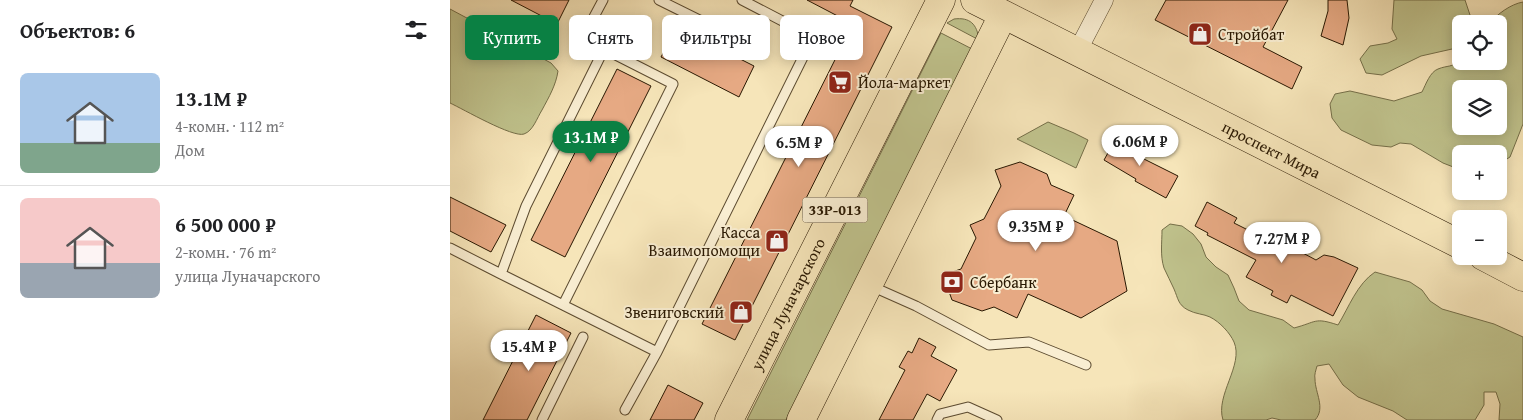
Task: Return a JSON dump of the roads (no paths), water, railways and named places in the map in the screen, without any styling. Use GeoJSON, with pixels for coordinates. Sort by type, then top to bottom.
{"type":"FeatureCollection","features":[{"type":"Feature","properties":{"kind":"main road","name":"улица Луначарского"},"geometry":{"type":"LineString","coordinates":[[729,420],[941,0]]}},
{"type":"Feature","properties":{"kind":"main road","name":"проспект Мира"},"geometry":{"type":"LineString","coordinates":[[974,0],[1452,240]]}},
{"type":"Feature","properties":{"kind":"main road"},"geometry":{"type":"LineString","coordinates":[[801,420],[1003,15]]}},
{"type":"Feature","properties":{"kind":"main road"},"geometry":{"type":"LineString","coordinates":[[1500,265],[1523,277]]}},
{"type":"Feature","properties":{"kind":"street"},"geometry":{"type":"LineString","coordinates":[[1077,52],[1104,0]]}},
{"type":"Feature","properties":{"kind":"lane"},"geometry":{"type":"LineString","coordinates":[[595,15],[603,0]]}},
{"type":"Feature","properties":{"kind":"lane"},"geometry":{"type":"LineString","coordinates":[[660,0],[690,15]]}},
{"type":"Feature","properties":{"kind":"lane"},"geometry":{"type":"LineString","coordinates":[[625,410],[657,352],[814,37],[742,0]]}},
{"type":"Feature","properties":{"kind":"lane"},"geometry":{"type":"LineString","coordinates":[[501,274],[526,206],[599,60]]}},
{"type":"Feature","properties":{"kind":"lane"},"geometry":{"type":"LineString","coordinates":[[563,305],[673,84],[626,60]]}},
{"type":"Feature","properties":{"kind":"lane"},"geometry":{"type":"LineString","coordinates":[[450,248],[657,352]]}},
{"type":"Feature","properties":{"kind":"lane"},"geometry":{"type":"LineString","coordinates":[[869,285],[916,306],[989,345],[1029,342],[1086,365]]}},
{"type":"Feature","properties":{"kind":"lane"},"geometry":{"type":"LineString","coordinates":[[542,420],[583,337]]}},
{"type":"Feature","properties":{"kind":"lane"},"geometry":{"type":"LineString","coordinates":[[937,420],[940,414],[968,407],[997,420]]}},
{"type":"Feature","properties":{"kind":"place","name":"Стройбат"},"geometry":{"type":"Point","coordinates":[1200,34]}},
{"type":"Feature","properties":{"kind":"place","name":"Йола-маркет"},"geometry":{"type":"Point","coordinates":[840,82]}},
{"type":"Feature","properties":{"kind":"place","name":"Касса Взаимопомощи"},"geometry":{"type":"Point","coordinates":[777,241]}},
{"type":"Feature","properties":{"kind":"place","name":"Сбербанк"},"geometry":{"type":"Point","coordinates":[952,282]}},
{"type":"Feature","properties":{"kind":"place","name":"Звениговский"},"geometry":{"type":"Point","coordinates":[741,312]}}]}
